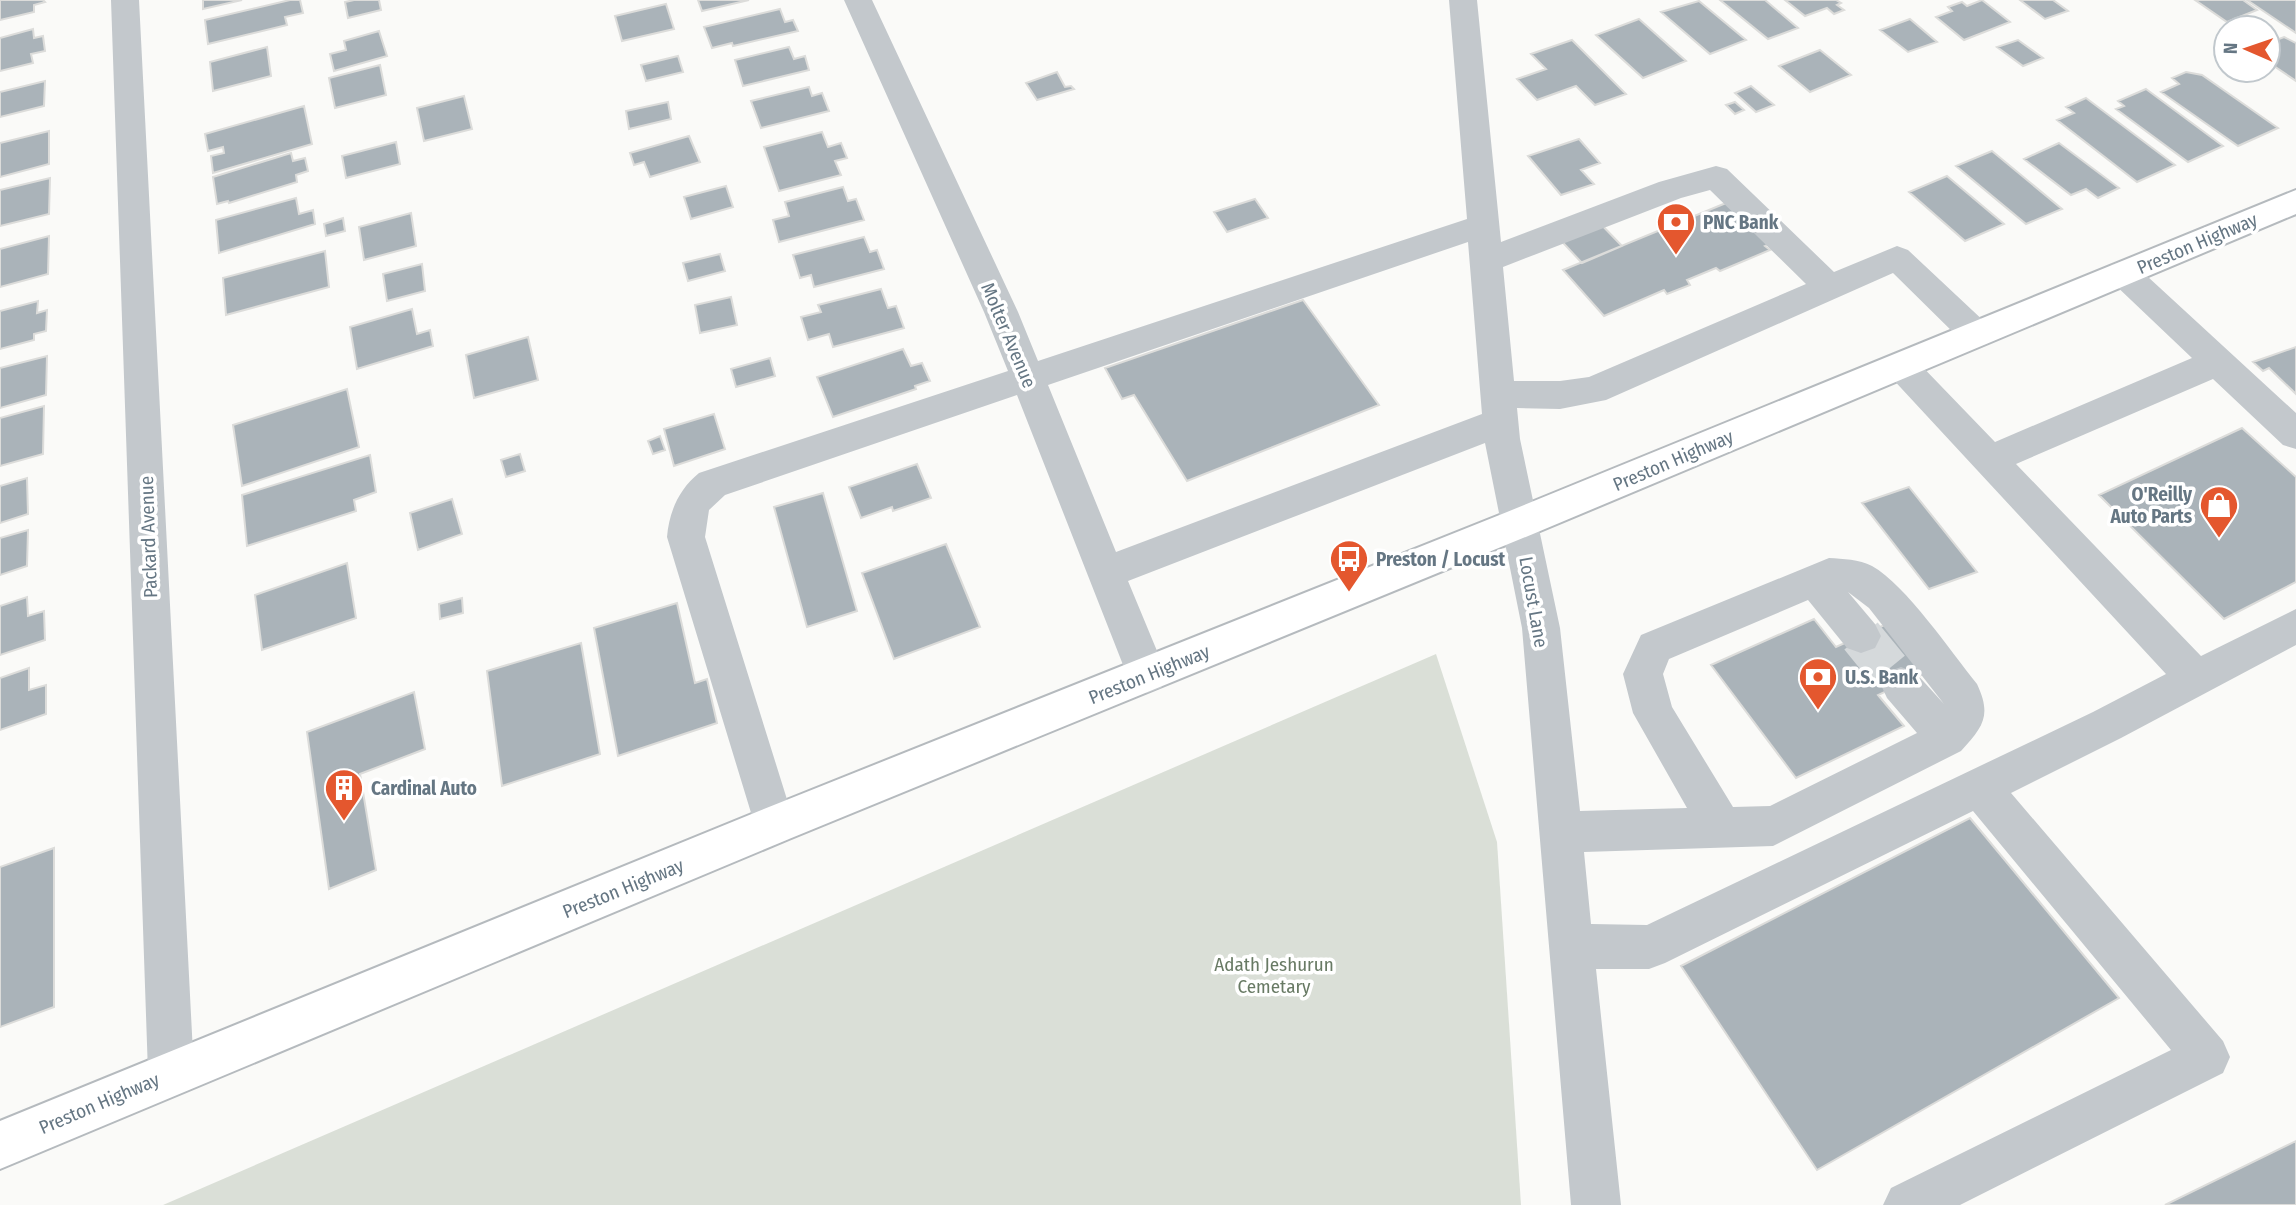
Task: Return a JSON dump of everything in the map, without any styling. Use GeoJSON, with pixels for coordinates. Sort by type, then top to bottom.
{"type":"FeatureCollection","features":[{"type":"Feature","properties":{"kind":"main road","name":"Preston Highway"},"geometry":{"type":"LineString","coordinates":[[0,1144],[774,825],[1520,523],[2296,201]]}},
{"type":"Feature","properties":{"kind":"street","name":"Packard Avenue"},"geometry":{"type":"LineString","coordinates":[[125,0],[171,1073]]}},
{"type":"Feature","properties":{"kind":"street","name":"Molter Avenue"},"geometry":{"type":"LineString","coordinates":[[858,0],[1001,312],[1147,675]]}},
{"type":"Feature","properties":{"kind":"street","name":"Locust Lane"},"geometry":{"type":"LineString","coordinates":[[1471,2],[1475,153],[1499,408],[1541,628],[1595,1205]]}},
{"type":"Feature","properties":{"kind":"street"},"geometry":{"type":"LineString","coordinates":[[1485,261],[1670,190],[1716,177],[1829,286]]}},
{"type":"Feature","properties":{"kind":"street"},"geometry":{"type":"LineString","coordinates":[[774,825],[686,537],[687,516],[701,492],[712,484],[1483,225]]}},
{"type":"Feature","properties":{"kind":"street"},"geometry":{"type":"LineString","coordinates":[[1105,573],[1499,408],[1594,390],[1897,258],[1976,334]]}},
{"type":"Feature","properties":{"kind":"street"},"geometry":{"type":"LineString","coordinates":[[2123,273],[2296,435]]}},
{"type":"Feature","properties":{"kind":"street"},"geometry":{"type":"LineString","coordinates":[[1989,460],[2218,362]]}},
{"type":"Feature","properties":{"kind":"street"},"geometry":{"type":"LineString","coordinates":[[1901,366],[2195,677]]}},
{"type":"Feature","properties":{"kind":"street"},"geometry":{"type":"LineString","coordinates":[[1560,832],[1773,826],[1947,738],[1965,719],[1963,696],[1883,596],[1858,577],[1829,574],[1655,647],[1643,674],[1653,713],[1722,827]]}},
{"type":"Feature","properties":{"kind":"street"},"geometry":{"type":"LineString","coordinates":[[1815,580],[1861,636]]}},
{"type":"Feature","properties":{"kind":"street"},"geometry":{"type":"LineString","coordinates":[[1571,946],[1649,947],[2107,725],[2296,626]]}},
{"type":"Feature","properties":{"kind":"street"},"geometry":{"type":"LineString","coordinates":[[1901,685],[1947,738]]}},
{"type":"Feature","properties":{"kind":"street"},"geometry":{"type":"LineString","coordinates":[[1908,1205],[2207,1057],[1979,787]]}},
{"type":"Feature","properties":{"kind":"green space","name":"Adath Jeshurun Cemetary"},"geometry":{"type":"Polygon","coordinates":[[[1436,654],[1497,842],[1521,1205],[163,1205],[1436,654]]]}},
{"type":"Feature","properties":{"kind":"building"},"geometry":{"type":"Polygon","coordinates":[[[0,0],[45,2],[34,5],[34,12],[0,20],[0,0]]]}},
{"type":"Feature","properties":{"kind":"building"},"geometry":{"type":"Polygon","coordinates":[[[203,0],[242,0],[203,9],[203,0]]]}},
{"type":"Feature","properties":{"kind":"building"},"geometry":{"type":"Polygon","coordinates":[[[300,0],[303,13],[285,17],[287,25],[208,44],[205,20],[300,0]]]}},
{"type":"Feature","properties":{"kind":"building"},"geometry":{"type":"Polygon","coordinates":[[[379,0],[381,10],[348,18],[345,2],[379,0]]]}},
{"type":"Feature","properties":{"kind":"building"},"geometry":{"type":"Polygon","coordinates":[[[698,0],[749,0],[702,11],[698,0]]]}},
{"type":"Feature","properties":{"kind":"building"},"geometry":{"type":"Polygon","coordinates":[[[1720,0],[1765,0],[1798,28],[1768,39],[1720,0]]]}},
{"type":"Feature","properties":{"kind":"building"},"geometry":{"type":"Polygon","coordinates":[[[1785,0],[1836,0],[1841,3],[1837,5],[1844,10],[1834,14],[1827,8],[1805,16],[1785,0]]]}},
{"type":"Feature","properties":{"kind":"building"},"geometry":{"type":"Polygon","coordinates":[[[1982,0],[2010,22],[1964,40],[1936,17],[1952,11],[1948,7],[1962,2],[1967,6],[1982,0]]]}},
{"type":"Feature","properties":{"kind":"building"},"geometry":{"type":"Polygon","coordinates":[[[2020,0],[2053,0],[2068,11],[2045,19],[2020,0]]]}},
{"type":"Feature","properties":{"kind":"building"},"geometry":{"type":"Polygon","coordinates":[[[2195,0],[2243,0],[2257,10],[2247,14],[2215,14],[2195,0]]]}},
{"type":"Feature","properties":{"kind":"building"},"geometry":{"type":"Polygon","coordinates":[[[2247,0],[2296,0],[2296,33],[2282,24],[2282,14],[2268,14],[2247,0]]]}},
{"type":"Feature","properties":{"kind":"building"},"geometry":{"type":"Polygon","coordinates":[[[1699,1],[1746,40],[1710,54],[1661,12],[1699,1]]]}},
{"type":"Feature","properties":{"kind":"building"},"geometry":{"type":"Polygon","coordinates":[[[666,4],[674,29],[622,41],[615,16],[666,4]]]}},
{"type":"Feature","properties":{"kind":"building"},"geometry":{"type":"Polygon","coordinates":[[[780,9],[785,22],[793,20],[798,31],[733,46],[732,43],[712,48],[704,27],[780,9]]]}},
{"type":"Feature","properties":{"kind":"building"},"geometry":{"type":"Polygon","coordinates":[[[1639,19],[1686,61],[1643,78],[1596,35],[1639,19]]]}},
{"type":"Feature","properties":{"kind":"building"},"geometry":{"type":"Polygon","coordinates":[[[1910,19],[1937,42],[1908,52],[1880,30],[1910,19]]]}},
{"type":"Feature","properties":{"kind":"building"},"geometry":{"type":"Polygon","coordinates":[[[33,29],[34,38],[43,36],[45,51],[31,54],[33,63],[0,71],[0,38],[33,29]]]}},
{"type":"Feature","properties":{"kind":"building"},"geometry":{"type":"Polygon","coordinates":[[[379,31],[387,56],[334,71],[330,54],[346,50],[344,41],[379,31]]]}},
{"type":"Feature","properties":{"kind":"building"},"geometry":{"type":"Polygon","coordinates":[[[2282,38],[2296,43],[2296,81],[2282,72],[2282,38]]]}},
{"type":"Feature","properties":{"kind":"building"},"geometry":{"type":"Polygon","coordinates":[[[1572,40],[1626,94],[1595,105],[1576,86],[1537,100],[1517,79],[1546,69],[1531,54],[1572,40]]]}},
{"type":"Feature","properties":{"kind":"building"},"geometry":{"type":"Polygon","coordinates":[[[2018,40],[2043,58],[2023,66],[1997,47],[2018,40]]]}},
{"type":"Feature","properties":{"kind":"building"},"geometry":{"type":"Polygon","coordinates":[[[267,47],[271,76],[213,91],[210,62],[267,47]]]}},
{"type":"Feature","properties":{"kind":"building"},"geometry":{"type":"Polygon","coordinates":[[[789,47],[794,59],[805,56],[809,70],[743,86],[735,60],[789,47]]]}},
{"type":"Feature","properties":{"kind":"building"},"geometry":{"type":"Polygon","coordinates":[[[1820,50],[1851,75],[1810,92],[1779,66],[1820,50]]]}},
{"type":"Feature","properties":{"kind":"building"},"geometry":{"type":"Polygon","coordinates":[[[678,56],[683,72],[646,81],[641,65],[678,56]]]}},
{"type":"Feature","properties":{"kind":"building"},"geometry":{"type":"Polygon","coordinates":[[[380,65],[386,95],[335,108],[329,78],[380,65]]]}},
{"type":"Feature","properties":{"kind":"building"},"geometry":{"type":"Polygon","coordinates":[[[1057,72],[1065,87],[1071,86],[1074,89],[1037,100],[1026,83],[1057,72]]]}},
{"type":"Feature","properties":{"kind":"building"},"geometry":{"type":"Polygon","coordinates":[[[2186,72],[2202,75],[2278,128],[2238,146],[2161,92],[2179,84],[2172,78],[2186,72]]]}},
{"type":"Feature","properties":{"kind":"building"},"geometry":{"type":"Polygon","coordinates":[[[45,81],[44,106],[0,117],[0,92],[45,81]]]}},
{"type":"Feature","properties":{"kind":"building"},"geometry":{"type":"Polygon","coordinates":[[[1751,86],[1774,105],[1756,112],[1735,93],[1751,86]]]}},
{"type":"Feature","properties":{"kind":"building"},"geometry":{"type":"Polygon","coordinates":[[[809,87],[812,96],[822,93],[829,111],[761,128],[751,101],[809,87]]]}},
{"type":"Feature","properties":{"kind":"building"},"geometry":{"type":"Polygon","coordinates":[[[2146,89],[2223,146],[2188,162],[2116,109],[2124,106],[2118,101],[2146,89]]]}},
{"type":"Feature","properties":{"kind":"building"},"geometry":{"type":"Polygon","coordinates":[[[464,96],[472,129],[424,141],[417,108],[464,96]]]}},
{"type":"Feature","properties":{"kind":"building"},"geometry":{"type":"Polygon","coordinates":[[[2086,98],[2175,165],[2137,182],[2057,120],[2074,113],[2066,107],[2086,98]]]}},
{"type":"Feature","properties":{"kind":"building"},"geometry":{"type":"Polygon","coordinates":[[[668,102],[671,119],[629,129],[626,111],[668,102]]]}},
{"type":"Feature","properties":{"kind":"building"},"geometry":{"type":"Polygon","coordinates":[[[1735,102],[1744,110],[1735,114],[1726,105],[1735,102]]]}},
{"type":"Feature","properties":{"kind":"building"},"geometry":{"type":"Polygon","coordinates":[[[304,106],[312,144],[213,173],[211,156],[224,153],[223,147],[208,151],[205,134],[304,106]]]}},
{"type":"Feature","properties":{"kind":"building"},"geometry":{"type":"Polygon","coordinates":[[[49,131],[49,164],[0,177],[0,143],[49,131]]]}},
{"type":"Feature","properties":{"kind":"building"},"geometry":{"type":"Polygon","coordinates":[[[822,132],[828,147],[841,143],[847,158],[835,161],[841,175],[779,191],[764,147],[822,132]]]}},
{"type":"Feature","properties":{"kind":"building"},"geometry":{"type":"Polygon","coordinates":[[[689,136],[700,162],[650,177],[644,162],[634,165],[630,153],[689,136]]]}},
{"type":"Feature","properties":{"kind":"building"},"geometry":{"type":"Polygon","coordinates":[[[1579,139],[1600,163],[1581,170],[1594,184],[1561,195],[1528,156],[1579,139]]]}},
{"type":"Feature","properties":{"kind":"building"},"geometry":{"type":"Polygon","coordinates":[[[396,142],[400,164],[346,178],[342,156],[396,142]]]}},
{"type":"Feature","properties":{"kind":"building"},"geometry":{"type":"Polygon","coordinates":[[[2059,143],[2119,188],[2098,198],[2086,189],[2071,195],[2024,159],[2059,143]]]}},
{"type":"Feature","properties":{"kind":"building"},"geometry":{"type":"Polygon","coordinates":[[[1992,151],[2062,209],[2026,224],[1956,166],[1992,151]]]}},
{"type":"Feature","properties":{"kind":"building"},"geometry":{"type":"Polygon","coordinates":[[[291,153],[293,161],[305,158],[308,171],[296,175],[297,182],[229,203],[217,204],[213,177],[291,153]]]}},
{"type":"Feature","properties":{"kind":"building"},"geometry":{"type":"Polygon","coordinates":[[[1947,176],[2004,224],[1965,241],[1909,192],[1947,176]]]}},
{"type":"Feature","properties":{"kind":"building"},"geometry":{"type":"Polygon","coordinates":[[[50,178],[49,214],[0,226],[0,190],[50,178]]]}},
{"type":"Feature","properties":{"kind":"building"},"geometry":{"type":"Polygon","coordinates":[[[726,186],[733,207],[691,219],[684,197],[726,186]]]}},
{"type":"Feature","properties":{"kind":"building"},"geometry":{"type":"Polygon","coordinates":[[[843,187],[848,201],[856,199],[864,220],[779,242],[773,220],[789,216],[785,202],[843,187]]]}},
{"type":"Feature","properties":{"kind":"building"},"geometry":{"type":"Polygon","coordinates":[[[296,198],[299,214],[313,210],[315,224],[219,253],[216,220],[296,198]]]}},
{"type":"Feature","properties":{"kind":"building"},"geometry":{"type":"Polygon","coordinates":[[[1255,199],[1268,218],[1227,232],[1214,212],[1255,199]]]}},
{"type":"Feature","properties":{"kind":"building","name":"PNC Bank"},"geometry":{"type":"Polygon","coordinates":[[[1726,203],[1770,244],[1765,246],[1770,250],[1720,271],[1716,268],[1687,280],[1690,285],[1667,294],[1664,290],[1604,316],[1563,270],[1726,203]]]}},
{"type":"Feature","properties":{"kind":"building"},"geometry":{"type":"Polygon","coordinates":[[[411,213],[416,246],[364,260],[359,227],[411,213]]]}},
{"type":"Feature","properties":{"kind":"building"},"geometry":{"type":"Polygon","coordinates":[[[1592,215],[1622,246],[1582,263],[1552,231],[1592,215]]]}},
{"type":"Feature","properties":{"kind":"building"},"geometry":{"type":"Polygon","coordinates":[[[343,218],[345,231],[326,236],[324,224],[343,218]]]}},
{"type":"Feature","properties":{"kind":"building"},"geometry":{"type":"Polygon","coordinates":[[[49,236],[48,274],[0,287],[0,249],[49,236]]]}},
{"type":"Feature","properties":{"kind":"building"},"geometry":{"type":"Polygon","coordinates":[[[864,237],[870,252],[877,250],[884,269],[814,287],[811,275],[800,278],[793,255],[864,237]]]}},
{"type":"Feature","properties":{"kind":"building"},"geometry":{"type":"Polygon","coordinates":[[[325,251],[329,287],[226,315],[223,278],[325,251]]]}},
{"type":"Feature","properties":{"kind":"building"},"geometry":{"type":"Polygon","coordinates":[[[720,254],[725,271],[688,281],[683,263],[720,254]]]}},
{"type":"Feature","properties":{"kind":"building"},"geometry":{"type":"Polygon","coordinates":[[[422,264],[425,291],[387,301],[383,274],[422,264]]]}},
{"type":"Feature","properties":{"kind":"building"},"geometry":{"type":"Polygon","coordinates":[[[881,289],[888,308],[896,306],[904,328],[833,347],[829,334],[808,340],[801,317],[821,312],[818,305],[881,289]]]}},
{"type":"Feature","properties":{"kind":"building"},"geometry":{"type":"Polygon","coordinates":[[[731,297],[737,325],[700,333],[695,305],[731,297]]]}},
{"type":"Feature","properties":{"kind":"building"},"geometry":{"type":"Polygon","coordinates":[[[1303,300],[1379,405],[1187,481],[1134,395],[1122,399],[1105,368],[1303,300]]]}},
{"type":"Feature","properties":{"kind":"building"},"geometry":{"type":"Polygon","coordinates":[[[38,301],[37,313],[47,310],[46,331],[34,334],[34,340],[0,349],[0,311],[38,301]]]}},
{"type":"Feature","properties":{"kind":"building"},"geometry":{"type":"Polygon","coordinates":[[[412,309],[417,334],[430,330],[433,346],[357,369],[350,327],[412,309]]]}},
{"type":"Feature","properties":{"kind":"building"},"geometry":{"type":"Polygon","coordinates":[[[528,337],[538,380],[474,398],[466,355],[528,337]]]}},
{"type":"Feature","properties":{"kind":"building"},"geometry":{"type":"Polygon","coordinates":[[[2296,347],[2296,394],[2269,368],[2263,371],[2253,362],[2296,347]]]}},
{"type":"Feature","properties":{"kind":"building"},"geometry":{"type":"Polygon","coordinates":[[[903,349],[911,366],[922,363],[930,381],[915,386],[916,389],[833,417],[817,377],[903,349]]]}},
{"type":"Feature","properties":{"kind":"building"},"geometry":{"type":"Polygon","coordinates":[[[47,356],[46,395],[0,408],[0,368],[47,356]]]}},
{"type":"Feature","properties":{"kind":"building"},"geometry":{"type":"Polygon","coordinates":[[[770,358],[775,376],[736,387],[731,369],[770,358]]]}},
{"type":"Feature","properties":{"kind":"building"},"geometry":{"type":"Polygon","coordinates":[[[347,389],[359,447],[242,486],[233,425],[347,389]]]}},
{"type":"Feature","properties":{"kind":"building"},"geometry":{"type":"Polygon","coordinates":[[[44,406],[43,454],[0,466],[0,418],[44,406]]]}},
{"type":"Feature","properties":{"kind":"building"},"geometry":{"type":"Polygon","coordinates":[[[714,414],[725,449],[674,466],[664,429],[714,414]]]}},
{"type":"Feature","properties":{"kind":"building","name":"O'Reilly Auto Parts"},"geometry":{"type":"Polygon","coordinates":[[[2242,428],[2296,477],[2296,582],[2224,619],[2099,495],[2242,428]]]}},
{"type":"Feature","properties":{"kind":"building"},"geometry":{"type":"Polygon","coordinates":[[[660,436],[665,450],[653,454],[648,441],[660,436]]]}},
{"type":"Feature","properties":{"kind":"building"},"geometry":{"type":"Polygon","coordinates":[[[520,454],[525,471],[506,477],[501,460],[520,454]]]}},
{"type":"Feature","properties":{"kind":"building"},"geometry":{"type":"Polygon","coordinates":[[[370,455],[376,492],[354,500],[356,511],[247,546],[242,495],[370,455]]]}},
{"type":"Feature","properties":{"kind":"building"},"geometry":{"type":"Polygon","coordinates":[[[917,464],[931,498],[861,518],[849,487],[917,464]]]}},
{"type":"Feature","properties":{"kind":"building"},"geometry":{"type":"Polygon","coordinates":[[[27,478],[28,514],[0,523],[0,486],[27,478]]]}},
{"type":"Feature","properties":{"kind":"building"},"geometry":{"type":"Polygon","coordinates":[[[1909,487],[1977,572],[1929,589],[1862,503],[1909,487]]]}},
{"type":"Feature","properties":{"kind":"building"},"geometry":{"type":"Polygon","coordinates":[[[823,493],[857,611],[807,627],[774,507],[823,493]]]}},
{"type":"Feature","properties":{"kind":"building"},"geometry":{"type":"Polygon","coordinates":[[[452,499],[462,534],[418,550],[410,513],[452,499]]]}},
{"type":"Feature","properties":{"kind":"building"},"geometry":{"type":"Polygon","coordinates":[[[28,530],[27,566],[0,575],[0,538],[28,530]]]}},
{"type":"Feature","properties":{"kind":"building"},"geometry":{"type":"Polygon","coordinates":[[[946,544],[980,627],[894,659],[862,573],[946,544]]]}},
{"type":"Feature","properties":{"kind":"building"},"geometry":{"type":"Polygon","coordinates":[[[347,563],[356,618],[262,650],[255,595],[347,563]]]}},
{"type":"Feature","properties":{"kind":"building"},"geometry":{"type":"Polygon","coordinates":[[[27,597],[28,616],[44,611],[45,640],[0,655],[0,606],[27,597]]]}},
{"type":"Feature","properties":{"kind":"building"},"geometry":{"type":"Polygon","coordinates":[[[462,598],[463,613],[440,619],[439,604],[462,598]]]}},
{"type":"Feature","properties":{"kind":"building"},"geometry":{"type":"Polygon","coordinates":[[[677,603],[695,683],[707,679],[717,723],[618,756],[594,628],[677,603]]]}},
{"type":"Feature","properties":{"kind":"building","name":"U.S. Bank"},"geometry":{"type":"Polygon","coordinates":[[[1814,619],[1836,647],[1891,622],[1932,670],[1878,695],[1904,726],[1796,778],[1711,665],[1814,619]]]}},
{"type":"Feature","properties":{"kind":"building"},"geometry":{"type":"Polygon","coordinates":[[[581,643],[600,754],[502,786],[487,671],[581,643]]]}},
{"type":"Feature","properties":{"kind":"building"},"geometry":{"type":"Polygon","coordinates":[[[29,668],[29,690],[46,685],[46,714],[0,730],[0,678],[29,668]]]}},
{"type":"Feature","properties":{"kind":"building","name":"Cardinal Auto"},"geometry":{"type":"Polygon","coordinates":[[[414,692],[425,749],[360,774],[376,870],[329,889],[307,732],[414,692]]]}},
{"type":"Feature","properties":{"kind":"building"},"geometry":{"type":"Polygon","coordinates":[[[1970,818],[2119,998],[1817,1170],[1681,966],[1970,818]]]}},
{"type":"Feature","properties":{"kind":"building"},"geometry":{"type":"Polygon","coordinates":[[[54,848],[54,1007],[0,1027],[0,867],[54,848]]]}},
{"type":"Feature","properties":{"kind":"building"},"geometry":{"type":"Polygon","coordinates":[[[2296,1141],[2296,1205],[2165,1205],[2296,1141]]]}},
{"type":"Feature","properties":{"kind":"tunnel"},"geometry":{"type":"LineString","coordinates":[[1861,636],[1901,685]]}},
{"type":"Feature","properties":{"kind":"place","name":"PNC Bank"},"geometry":{"type":"Point","coordinates":[1676,256]}},
{"type":"Feature","properties":{"kind":"place","name":"O'Reilly Auto Parts"},"geometry":{"type":"Point","coordinates":[2219,539]}},
{"type":"Feature","properties":{"kind":"place","name":"Preston / Locust"},"geometry":{"type":"Point","coordinates":[1349,593]}},
{"type":"Feature","properties":{"kind":"place","name":"U.S. Bank"},"geometry":{"type":"Point","coordinates":[1818,711]}},
{"type":"Feature","properties":{"kind":"place","name":"Cardinal Auto"},"geometry":{"type":"Point","coordinates":[344,822]}}]}
